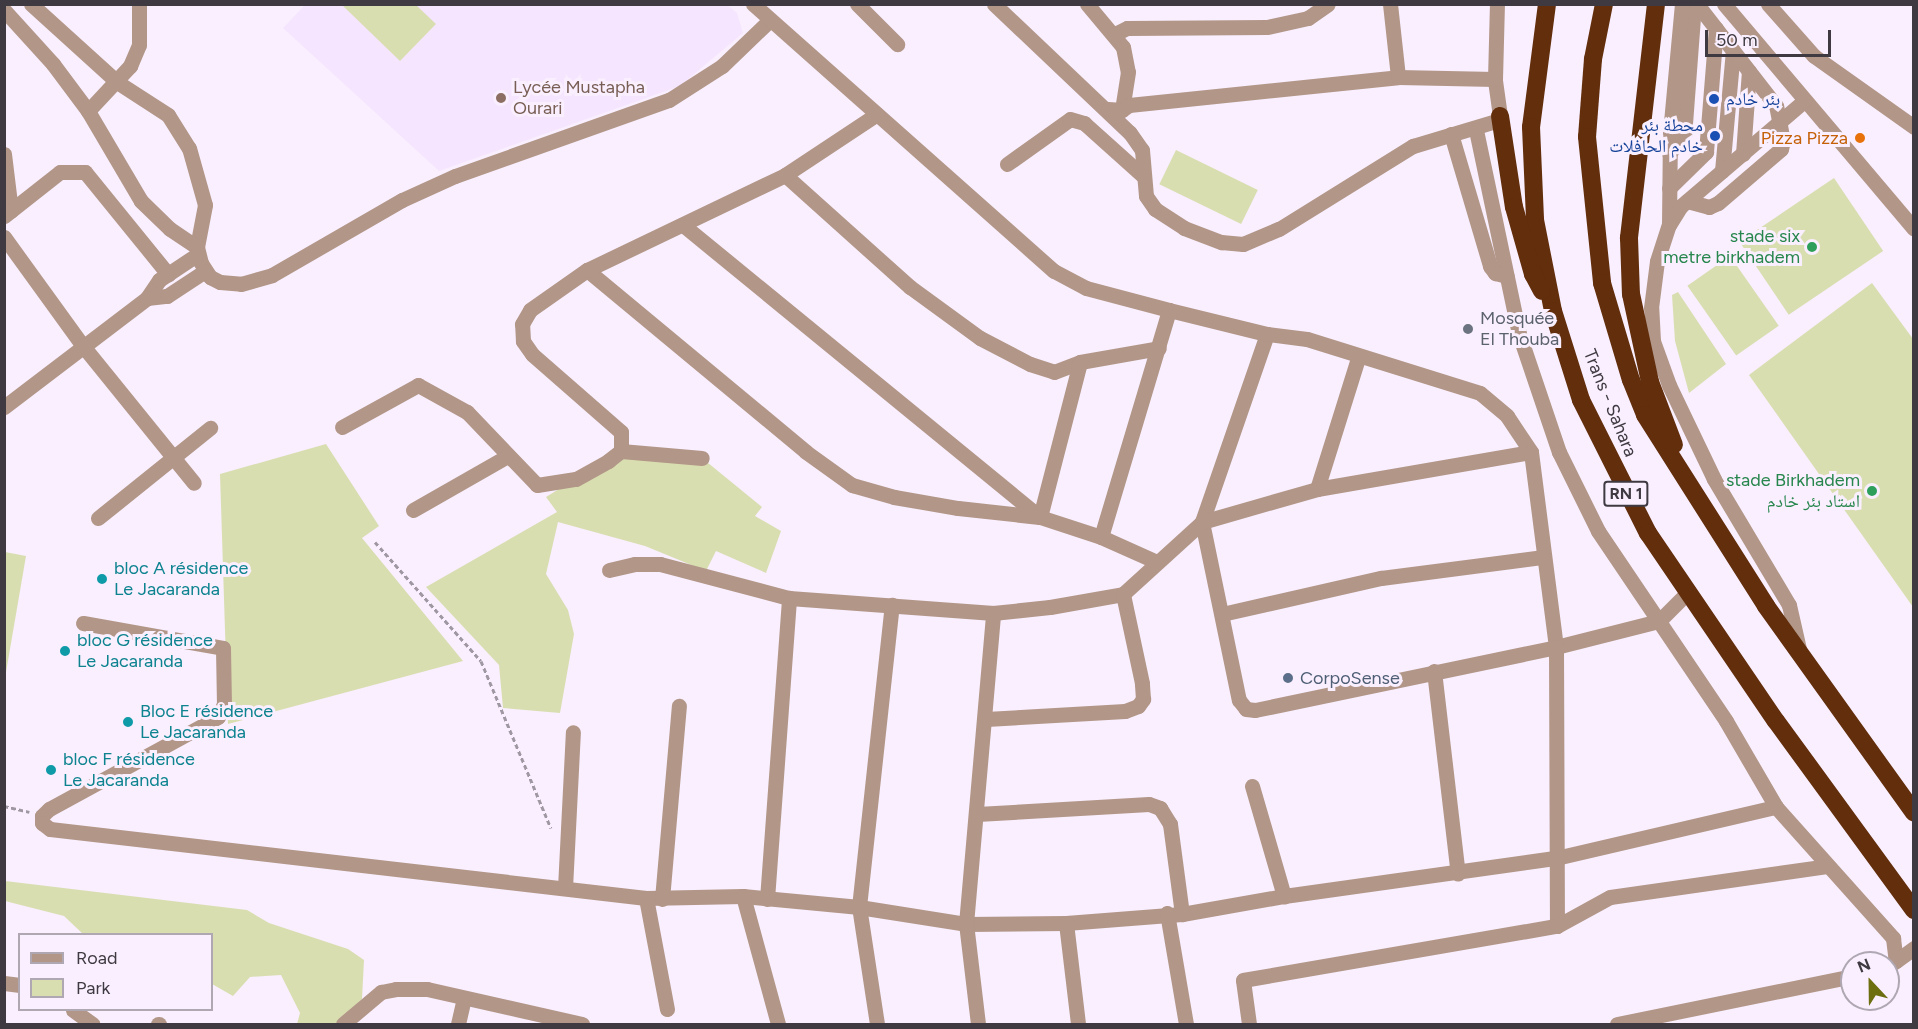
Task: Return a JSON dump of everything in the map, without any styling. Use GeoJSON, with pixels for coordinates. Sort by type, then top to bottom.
{"type":"FeatureCollection","features":[{"type":"Feature","properties":{"kind":"highway","name":"Trans - Sahara"},"geometry":{"type":"LineString","coordinates":[[1547,4],[1531,126],[1535,220],[1553,311],[1581,400],[1613,468],[1648,533],[1914,910]]}},
{"type":"Feature","properties":{"kind":"highway","name":"Trans - Sahara"},"geometry":{"type":"LineString","coordinates":[[1604,4],[1593,59],[1587,137],[1602,283],[1645,414],[1801,658],[1914,813]]}},
{"type":"Feature","properties":{"kind":"highway"},"geometry":{"type":"LineString","coordinates":[[1656,4],[1629,238],[1631,294],[1650,382],[1684,472]]}},
{"type":"Feature","properties":{"kind":"highway"},"geometry":{"type":"LineString","coordinates":[[1500,116],[1514,207],[1533,273],[1553,311]]}},
{"type":"Feature","properties":{"kind":"street"},"geometry":{"type":"LineString","coordinates":[[31,4],[117,82],[168,115],[189,147],[205,205],[198,250],[205,271],[220,282],[256,281],[402,200],[455,176],[669,100],[723,66],[770,20]]}},
{"type":"Feature","properties":{"kind":"street"},"geometry":{"type":"LineString","coordinates":[[88,111],[130,66],[139,45],[138,4]]}},
{"type":"Feature","properties":{"kind":"street"},"geometry":{"type":"LineString","coordinates":[[753,4],[1054,271],[1086,288],[1267,334],[1307,339],[1359,358],[1480,393],[1507,416],[1531,452],[1542,557],[1552,603],[1556,647],[1557,926]]}},
{"type":"Feature","properties":{"kind":"street"},"geometry":{"type":"LineString","coordinates":[[857,4],[897,44]]}},
{"type":"Feature","properties":{"kind":"street"},"geometry":{"type":"LineString","coordinates":[[994,4],[1087,95],[1115,110],[1142,150],[1146,196],[1155,209],[1184,228],[1221,242],[1243,244],[1279,229],[1413,146],[1451,134],[1476,130],[1500,116],[1495,80],[1497,4]]}},
{"type":"Feature","properties":{"kind":"street"},"geometry":{"type":"LineString","coordinates":[[1087,4],[1115,34],[1128,62],[1115,110]]}},
{"type":"Feature","properties":{"kind":"street"},"geometry":{"type":"LineString","coordinates":[[1115,34],[1127,28],[1267,27],[1308,18],[1328,4]]}},
{"type":"Feature","properties":{"kind":"street"},"geometry":{"type":"LineString","coordinates":[[1390,4],[1398,77]]}},
{"type":"Feature","properties":{"kind":"street"},"geometry":{"type":"LineString","coordinates":[[1682,4],[1669,153],[1669,225],[1653,279],[1653,341],[1669,385],[1714,479],[1789,605],[1801,658]]}},
{"type":"Feature","properties":{"kind":"street"},"geometry":{"type":"LineString","coordinates":[[1669,153],[1684,137],[1695,4]]}},
{"type":"Feature","properties":{"kind":"street"},"geometry":{"type":"LineString","coordinates":[[1687,201],[1709,207],[1727,195],[1781,149],[1780,122],[1776,106],[1695,4]]}},
{"type":"Feature","properties":{"kind":"street"},"geometry":{"type":"LineString","coordinates":[[1724,4],[1914,229]]}},
{"type":"Feature","properties":{"kind":"street"},"geometry":{"type":"LineString","coordinates":[[1768,4],[1814,56],[1914,127]]}},
{"type":"Feature","properties":{"kind":"street"},"geometry":{"type":"LineString","coordinates":[[4,10],[53,64],[88,111],[141,201],[170,229],[198,250]]}},
{"type":"Feature","properties":{"kind":"street"},"geometry":{"type":"LineString","coordinates":[[1669,188],[1706,152],[1716,28]]}},
{"type":"Feature","properties":{"kind":"street"},"geometry":{"type":"LineString","coordinates":[[1722,171],[1733,50]]}},
{"type":"Feature","properties":{"kind":"street"},"geometry":{"type":"LineString","coordinates":[[1743,154],[1749,71]]}},
{"type":"Feature","properties":{"kind":"street"},"geometry":{"type":"LineString","coordinates":[[1115,110],[1129,105],[1398,77],[1495,80]]}},
{"type":"Feature","properties":{"kind":"street"},"geometry":{"type":"LineString","coordinates":[[1669,225],[1687,201],[1804,101]]}},
{"type":"Feature","properties":{"kind":"street"},"geometry":{"type":"LineString","coordinates":[[621,451],[621,432],[532,354],[523,341],[522,324],[530,310],[587,270],[785,175],[877,114]]}},
{"type":"Feature","properties":{"kind":"street"},"geometry":{"type":"LineString","coordinates":[[1007,164],[1070,119],[1084,123],[1143,176]]}},
{"type":"Feature","properties":{"kind":"street"},"geometry":{"type":"LineString","coordinates":[[1476,130],[1519,334],[1559,452],[1598,531],[1726,721],[1776,807],[1827,867],[1893,938],[1892,951]]}},
{"type":"Feature","properties":{"kind":"street"},"geometry":{"type":"LineString","coordinates":[[1451,134],[1490,266],[1495,273],[1507,276]]}},
{"type":"Feature","properties":{"kind":"street"},"geometry":{"type":"LineString","coordinates":[[4,154],[8,214]]}},
{"type":"Feature","properties":{"kind":"street"},"geometry":{"type":"LineString","coordinates":[[8,214],[60,172],[84,172],[168,274]]}},
{"type":"Feature","properties":{"kind":"street"},"geometry":{"type":"LineString","coordinates":[[785,175],[910,287],[981,338],[1054,372],[1080,362],[1159,348]]}},
{"type":"Feature","properties":{"kind":"street"},"geometry":{"type":"LineString","coordinates":[[683,225],[1040,517]]}},
{"type":"Feature","properties":{"kind":"street"},"geometry":{"type":"LineString","coordinates":[[4,237],[83,346],[194,483]]}},
{"type":"Feature","properties":{"kind":"street"},"geometry":{"type":"LineString","coordinates":[[4,407],[147,298],[168,274],[198,250]]}},
{"type":"Feature","properties":{"kind":"street"},"geometry":{"type":"LineString","coordinates":[[587,270],[806,452],[852,485],[894,497],[1040,517],[1101,537],[1157,562]]}},
{"type":"Feature","properties":{"kind":"street"},"geometry":{"type":"LineString","coordinates":[[147,298],[167,296],[205,271]]}},
{"type":"Feature","properties":{"kind":"street"},"geometry":{"type":"LineString","coordinates":[[1101,537],[1169,310]]}},
{"type":"Feature","properties":{"kind":"street"},"geometry":{"type":"LineString","coordinates":[[1267,334],[1202,522],[1239,700],[1246,709],[1255,710],[1556,647],[1659,621],[1688,592]]}},
{"type":"Feature","properties":{"kind":"street"},"geometry":{"type":"LineString","coordinates":[[1317,489],[1359,358]]}},
{"type":"Feature","properties":{"kind":"street"},"geometry":{"type":"LineString","coordinates":[[1040,517],[1080,362]]}},
{"type":"Feature","properties":{"kind":"street"},"geometry":{"type":"LineString","coordinates":[[342,427],[418,386],[467,412],[506,457],[537,486],[576,479],[621,451],[702,458]]}},
{"type":"Feature","properties":{"kind":"street"},"geometry":{"type":"LineString","coordinates":[[98,518],[210,428]]}},
{"type":"Feature","properties":{"kind":"street"},"geometry":{"type":"LineString","coordinates":[[609,570],[635,564],[660,564],[789,598],[993,613],[1123,594],[1202,522],[1317,489],[1531,452]]}},
{"type":"Feature","properties":{"kind":"street"},"geometry":{"type":"LineString","coordinates":[[413,510],[506,457]]}},
{"type":"Feature","properties":{"kind":"street"},"geometry":{"type":"LineString","coordinates":[[1222,614],[1381,578],[1542,557]]}},
{"type":"Feature","properties":{"kind":"street"},"geometry":{"type":"LineString","coordinates":[[986,719],[1125,711],[1138,706],[1143,699],[1142,683],[1123,594]]}},
{"type":"Feature","properties":{"kind":"street"},"geometry":{"type":"LineString","coordinates":[[767,899],[789,598]]}},
{"type":"Feature","properties":{"kind":"street"},"geometry":{"type":"LineString","coordinates":[[878,1024],[859,907],[892,605]]}},
{"type":"Feature","properties":{"kind":"street"},"geometry":{"type":"LineString","coordinates":[[978,1024],[966,924],[986,719],[993,613]]}},
{"type":"Feature","properties":{"kind":"street"},"geometry":{"type":"LineString","coordinates":[[83,623],[223,648],[224,704],[218,717],[42,816],[42,823],[50,829],[646,898],[743,896],[859,907],[966,924],[1066,923],[1174,914],[1284,896],[1458,874],[1557,858],[1776,807]]}},
{"type":"Feature","properties":{"kind":"street"},"geometry":{"type":"LineString","coordinates":[[1434,671],[1458,874]]}},
{"type":"Feature","properties":{"kind":"street"},"geometry":{"type":"LineString","coordinates":[[662,899],[679,706]]}},
{"type":"Feature","properties":{"kind":"street"},"geometry":{"type":"LineString","coordinates":[[565,888],[573,732]]}},
{"type":"Feature","properties":{"kind":"street"},"geometry":{"type":"LineString","coordinates":[[1252,786],[1284,896]]}},
{"type":"Feature","properties":{"kind":"street"},"geometry":{"type":"LineString","coordinates":[[977,814],[1149,804],[1160,807],[1170,824],[1174,914],[1186,1024]]}},
{"type":"Feature","properties":{"kind":"street"},"geometry":{"type":"LineString","coordinates":[[1249,1024],[1243,980],[1557,926],[1610,897],[1827,867]]}},
{"type":"Feature","properties":{"kind":"street"},"geometry":{"type":"LineString","coordinates":[[743,896],[778,1024]]}},
{"type":"Feature","properties":{"kind":"street"},"geometry":{"type":"LineString","coordinates":[[646,898],[667,1009]]}},
{"type":"Feature","properties":{"kind":"street"},"geometry":{"type":"LineString","coordinates":[[1066,923],[1078,1024]]}},
{"type":"Feature","properties":{"kind":"street"},"geometry":{"type":"LineString","coordinates":[[1900,958],[1914,948]]}},
{"type":"Feature","properties":{"kind":"street"},"geometry":{"type":"LineString","coordinates":[[1617,1024],[1840,978]]}},
{"type":"Feature","properties":{"kind":"street"},"geometry":{"type":"LineString","coordinates":[[344,1024],[381,992],[427,989],[581,1024]]}},
{"type":"Feature","properties":{"kind":"street"},"geometry":{"type":"LineString","coordinates":[[459,1024],[464,999]]}},
{"type":"Feature","properties":{"kind":"street"},"geometry":{"type":"LineString","coordinates":[[74,1011],[92,1024]]}},
{"type":"Feature","properties":{"kind":"path"},"geometry":{"type":"LineString","coordinates":[[375,542],[481,661],[552,830]]}},
{"type":"Feature","properties":{"kind":"path"},"geometry":{"type":"LineString","coordinates":[[4,806],[42,816]]}},
{"type":"Feature","properties":{"kind":"shaded area","name":"Lycée Mustapha Ourari"},"geometry":{"type":"Polygon","coordinates":[[[726,4],[737,13],[743,33],[680,86],[439,171],[283,28],[305,5],[726,4]]]}},
{"type":"Feature","properties":{"kind":"green space"},"geometry":{"type":"Polygon","coordinates":[[[342,5],[416,5],[436,24],[400,61],[342,5]]]}},
{"type":"Feature","properties":{"kind":"green space"},"geometry":{"type":"Polygon","coordinates":[[[1176,150],[1258,190],[1241,224],[1159,184],[1176,150]]]}},
{"type":"Feature","properties":{"kind":"green space","name":"stade six metre birkhadem"},"geometry":{"type":"Polygon","coordinates":[[[1834,178],[1883,251],[1789,315],[1739,242],[1834,178]]]}},
{"type":"Feature","properties":{"kind":"green space"},"geometry":{"type":"Polygon","coordinates":[[[1730,256],[1779,326],[1736,355],[1687,286],[1730,256]]]}},
{"type":"Feature","properties":{"kind":"green space","name":"stade Birkhadem استاد بئر خادم"},"geometry":{"type":"Polygon","coordinates":[[[1872,283],[1913,339],[1913,607],[1749,375],[1872,283]]]}},
{"type":"Feature","properties":{"kind":"green space"},"geometry":{"type":"Polygon","coordinates":[[[1678,292],[1726,364],[1689,393],[1675,341],[1672,295],[1678,292]]]}},
{"type":"Feature","properties":{"kind":"green space"},"geometry":{"type":"Polygon","coordinates":[[[326,444],[379,526],[362,538],[463,661],[228,724],[220,474],[326,444]]]}},
{"type":"Feature","properties":{"kind":"green space"},"geometry":{"type":"Polygon","coordinates":[[[621,451],[702,458],[762,507],[755,516],[781,531],[766,573],[716,551],[706,571],[645,546],[558,522],[546,574],[568,610],[574,634],[560,713],[503,708],[499,665],[426,587],[557,512],[546,497],[621,451]]]}},
{"type":"Feature","properties":{"kind":"green space"},"geometry":{"type":"Polygon","coordinates":[[[4,552],[26,556],[5,678],[4,552]]]}},
{"type":"Feature","properties":{"kind":"green space"},"geometry":{"type":"Polygon","coordinates":[[[5,881],[247,910],[269,923],[348,949],[364,960],[362,999],[336,1024],[297,1024],[300,1013],[281,975],[250,977],[233,996],[213,985],[213,933],[82,933],[64,916],[5,901],[5,881]]]}},
{"type":"Feature","properties":{"kind":"place","name":"Lycée Mustapha Ourari"},"geometry":{"type":"Point","coordinates":[501,98]}},
{"type":"Feature","properties":{"kind":"place","name":"بئر خادم"},"geometry":{"type":"Point","coordinates":[1714,99]}},
{"type":"Feature","properties":{"kind":"place","name":"محطة بئر خادم الحافلات"},"geometry":{"type":"Point","coordinates":[1715,136]}},
{"type":"Feature","properties":{"kind":"place","name":"Pizza Pizza"},"geometry":{"type":"Point","coordinates":[1860,138]}},
{"type":"Feature","properties":{"kind":"place","name":"stade six metre birkhadem"},"geometry":{"type":"Point","coordinates":[1812,247]}},
{"type":"Feature","properties":{"kind":"place","name":"Mosquée El Thouba"},"geometry":{"type":"Point","coordinates":[1468,329]}},
{"type":"Feature","properties":{"kind":"place","name":"stade Birkhadem استاد بئر خادم"},"geometry":{"type":"Point","coordinates":[1872,491]}},
{"type":"Feature","properties":{"kind":"place","name":"bloc A résidence Le Jacaranda"},"geometry":{"type":"Point","coordinates":[102,579]}},
{"type":"Feature","properties":{"kind":"place","name":"bloc G résidence Le Jacaranda"},"geometry":{"type":"Point","coordinates":[65,651]}},
{"type":"Feature","properties":{"kind":"place","name":"CorpoSense"},"geometry":{"type":"Point","coordinates":[1288,678]}},
{"type":"Feature","properties":{"kind":"place","name":"Bloc E résidence Le Jacaranda"},"geometry":{"type":"Point","coordinates":[128,722]}},
{"type":"Feature","properties":{"kind":"place","name":"bloc F résidence Le Jacaranda"},"geometry":{"type":"Point","coordinates":[51,770]}}]}
